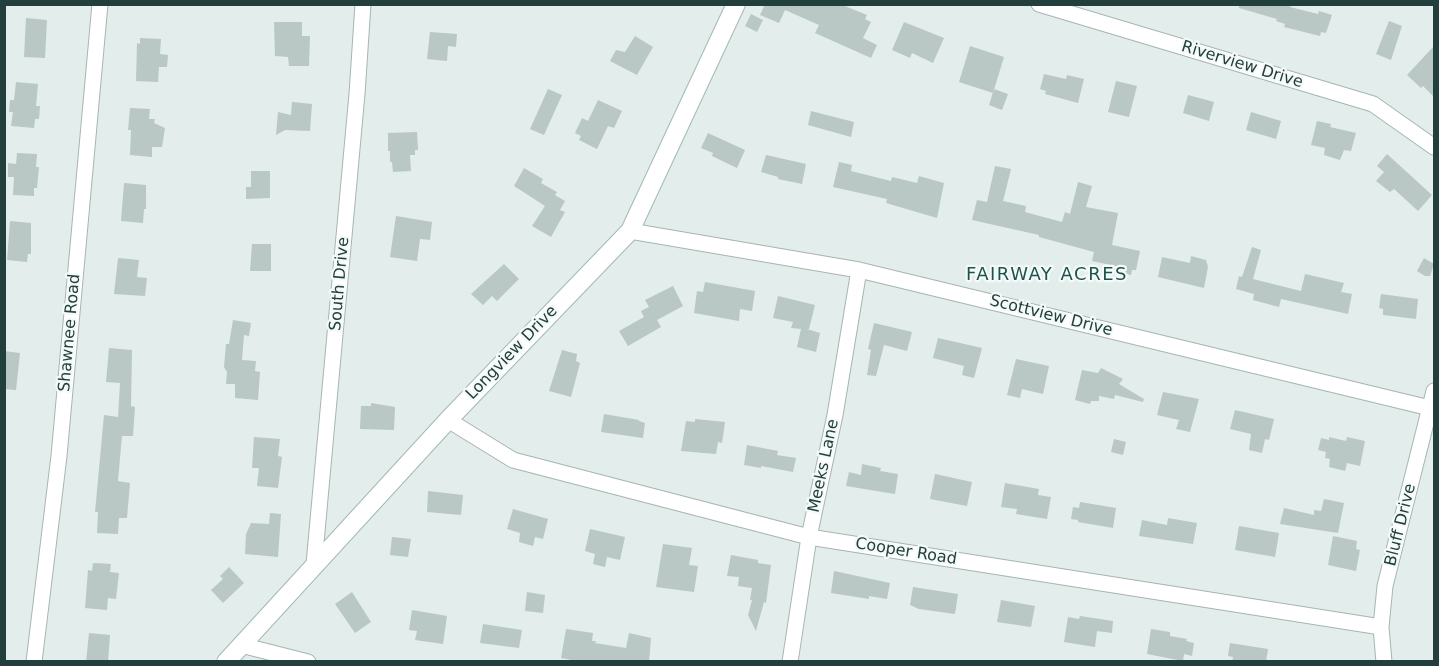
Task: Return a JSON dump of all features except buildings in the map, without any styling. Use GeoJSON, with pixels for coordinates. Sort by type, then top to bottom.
{"type":"FeatureCollection","features":[{"type":"Feature","properties":{"kind":"street","name":"Shawnee Road"},"geometry":{"type":"LineString","coordinates":[[34,662],[59,456],[100,4]]}},
{"type":"Feature","properties":{"kind":"street","name":"South Drive"},"geometry":{"type":"LineString","coordinates":[[314,564],[356,105],[363,4]]}},
{"type":"Feature","properties":{"kind":"street","name":"Longview Drive"},"geometry":{"type":"LineString","coordinates":[[226,662],[448,420],[630,231],[736,4]]}},
{"type":"Feature","properties":{"kind":"street","name":"Riverview Drive"},"geometry":{"type":"LineString","coordinates":[[1040,4],[1373,104],[1434,147]]}},
{"type":"Feature","properties":{"kind":"street","name":"Scottview Drive"},"geometry":{"type":"LineString","coordinates":[[630,231],[859,270],[1433,408]]}},
{"type":"Feature","properties":{"kind":"street","name":"Meeks Lane"},"geometry":{"type":"LineString","coordinates":[[790,662],[809,537],[835,415],[859,270]]}},
{"type":"Feature","properties":{"kind":"street","name":"Bluff Drive"},"geometry":{"type":"LineString","coordinates":[[1384,662],[1381,627],[1385,586],[1433,408],[1434,391]]}},
{"type":"Feature","properties":{"kind":"street","name":"Cooper Road"},"geometry":{"type":"LineString","coordinates":[[448,420],[513,460],[809,537],[1381,627]]}},
{"type":"Feature","properties":{"kind":"street"},"geometry":{"type":"LineString","coordinates":[[241,645],[308,662]]}},
{"type":"Feature","properties":{"kind":"district","name":"FAIRWAY ACRES"},"geometry":{"type":"Point","coordinates":[1047,275]}}]}
